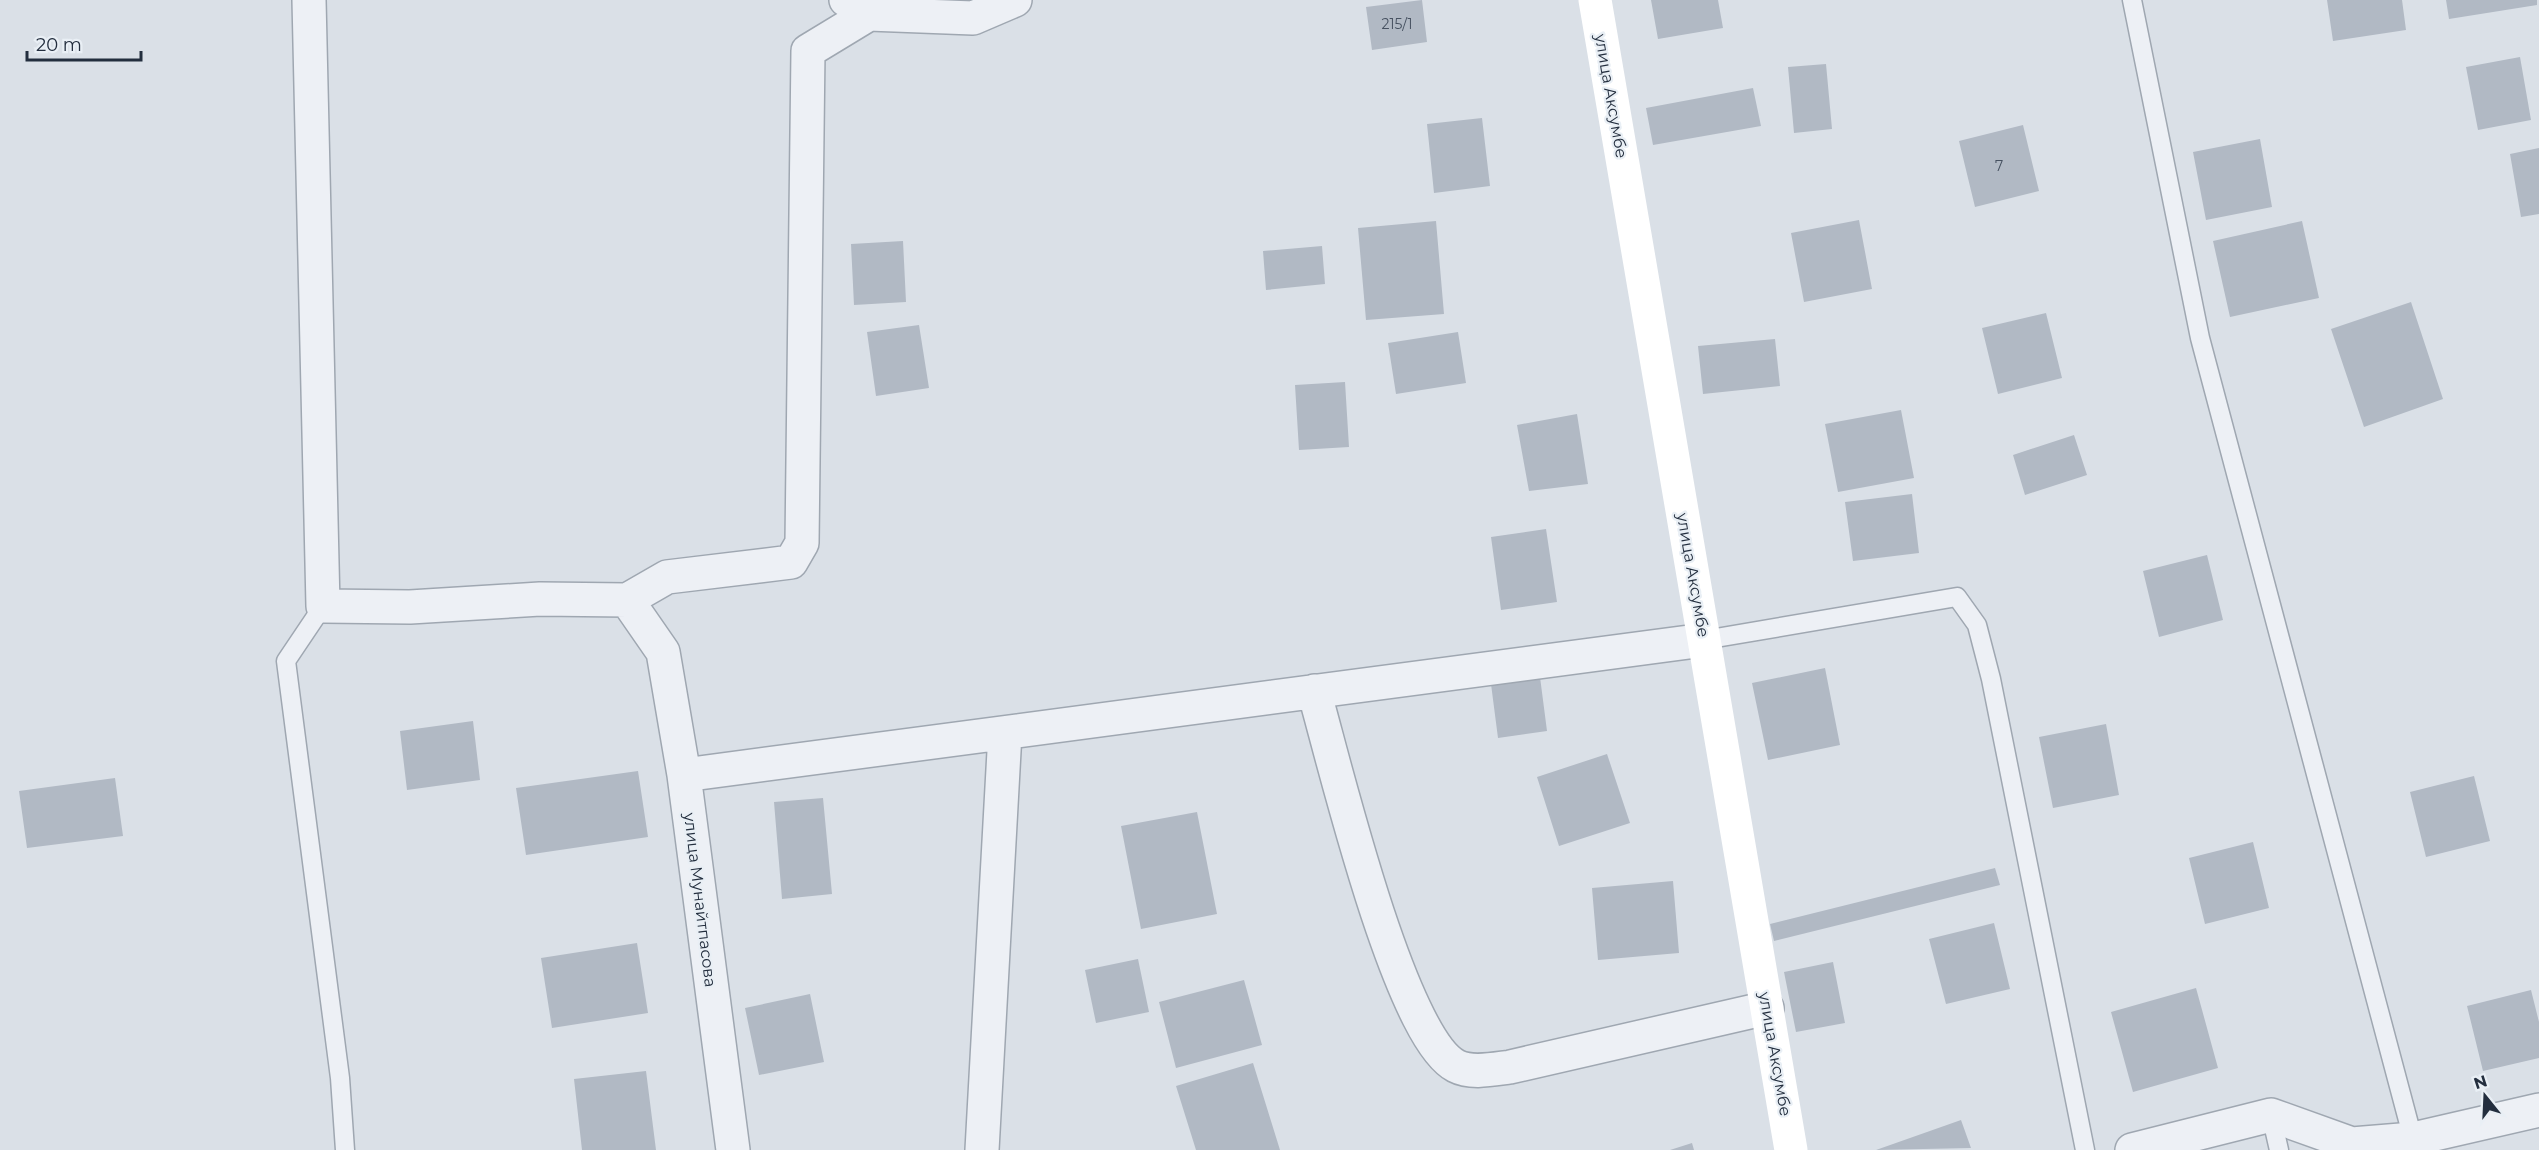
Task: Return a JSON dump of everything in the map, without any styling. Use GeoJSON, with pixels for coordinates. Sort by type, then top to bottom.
{"type":"FeatureCollection","features":[{"type":"Feature","properties":{"kind":"main road","name":"улица Аксумбе"},"geometry":{"type":"LineString","coordinates":[[1595,0],[1791,1150]]}},
{"type":"Feature","properties":{"kind":"street"},"geometry":{"type":"LineString","coordinates":[[309,0],[323,606],[410,607],[540,599],[627,600],[667,577],[791,562],[801,543],[808,51],[857,7],[973,18],[1015,0]]}},
{"type":"Feature","properties":{"kind":"street","name":"улица Мунайтпасова"},"geometry":{"type":"LineString","coordinates":[[627,600],[663,652],[684,774],[733,1150]]}},
{"type":"Feature","properties":{"kind":"street"},"geometry":{"type":"LineString","coordinates":[[684,774],[1704,640]]}},
{"type":"Feature","properties":{"kind":"street"},"geometry":{"type":"LineString","coordinates":[[1314,691],[1370,890],[1393,959],[1434,1046],[1457,1066],[1482,1070],[1510,1067],[1767,1008]]}},
{"type":"Feature","properties":{"kind":"street"},"geometry":{"type":"LineString","coordinates":[[982,1150],[1005,733]]}},
{"type":"Feature","properties":{"kind":"street"},"geometry":{"type":"LineString","coordinates":[[2132,1150],[2271,1115],[2352,1144],[2413,1139],[2539,1110]]}},
{"type":"Feature","properties":{"kind":"lane"},"geometry":{"type":"LineString","coordinates":[[2132,0],[2200,338],[2413,1139]]}},
{"type":"Feature","properties":{"kind":"lane"},"geometry":{"type":"LineString","coordinates":[[1704,640],[1957,597],[1971,615],[1977,625],[1991,679],[2085,1150]]}},
{"type":"Feature","properties":{"kind":"lane"},"geometry":{"type":"LineString","coordinates":[[323,606],[286,661],[340,1078],[345,1150]]}},
{"type":"Feature","properties":{"kind":"lane"},"geometry":{"type":"LineString","coordinates":[[2271,1115],[2279,1150]]}},
{"type":"Feature","properties":{"kind":"building"},"geometry":{"type":"Polygon","coordinates":[[[1422,0],[1427,42],[1372,50],[1366,7],[1422,0]]]}},
{"type":"Feature","properties":{"kind":"building"},"geometry":{"type":"Polygon","coordinates":[[[1651,0],[1718,0],[1723,28],[1658,39],[1651,0]]]}},
{"type":"Feature","properties":{"kind":"building"},"geometry":{"type":"Polygon","coordinates":[[[2327,0],[2402,0],[2406,30],[2333,41],[2327,0]]]}},
{"type":"Feature","properties":{"kind":"building"},"geometry":{"type":"Polygon","coordinates":[[[2446,0],[2537,0],[2537,5],[2449,19],[2446,0]]]}},
{"type":"Feature","properties":{"kind":"building"},"geometry":{"type":"Polygon","coordinates":[[[2520,57],[2531,120],[2478,130],[2466,67],[2520,57]]]}},
{"type":"Feature","properties":{"kind":"building"},"geometry":{"type":"Polygon","coordinates":[[[1826,64],[1832,129],[1794,133],[1788,67],[1826,64]]]}},
{"type":"Feature","properties":{"kind":"building"},"geometry":{"type":"Polygon","coordinates":[[[1753,88],[1761,126],[1653,145],[1646,108],[1753,88]]]}},
{"type":"Feature","properties":{"kind":"building"},"geometry":{"type":"Polygon","coordinates":[[[1482,118],[1490,186],[1434,193],[1427,124],[1482,118]]]}},
{"type":"Feature","properties":{"kind":"building"},"geometry":{"type":"Polygon","coordinates":[[[2023,125],[2039,191],[1975,207],[1959,141],[2023,125]]]}},
{"type":"Feature","properties":{"kind":"building"},"geometry":{"type":"Polygon","coordinates":[[[2260,139],[2272,207],[2206,220],[2193,152],[2260,139]]]}},
{"type":"Feature","properties":{"kind":"building"},"geometry":{"type":"Polygon","coordinates":[[[2539,148],[2539,214],[2521,217],[2510,154],[2539,148]]]}},
{"type":"Feature","properties":{"kind":"building"},"geometry":{"type":"Polygon","coordinates":[[[1859,220],[1872,289],[1804,302],[1791,233],[1859,220]]]}},
{"type":"Feature","properties":{"kind":"building"},"geometry":{"type":"Polygon","coordinates":[[[1436,221],[1444,314],[1366,320],[1358,228],[1436,221]]]}},
{"type":"Feature","properties":{"kind":"building"},"geometry":{"type":"Polygon","coordinates":[[[2302,221],[2319,298],[2230,317],[2213,241],[2302,221]]]}},
{"type":"Feature","properties":{"kind":"building"},"geometry":{"type":"Polygon","coordinates":[[[903,241],[906,302],[854,305],[851,244],[903,241]]]}},
{"type":"Feature","properties":{"kind":"building"},"geometry":{"type":"Polygon","coordinates":[[[1322,246],[1325,284],[1266,290],[1263,251],[1322,246]]]}},
{"type":"Feature","properties":{"kind":"building"},"geometry":{"type":"Polygon","coordinates":[[[2411,302],[2443,399],[2364,427],[2331,329],[2411,302]]]}},
{"type":"Feature","properties":{"kind":"building"},"geometry":{"type":"Polygon","coordinates":[[[2046,313],[2062,378],[1998,394],[1982,328],[2046,313]]]}},
{"type":"Feature","properties":{"kind":"building"},"geometry":{"type":"Polygon","coordinates":[[[919,325],[929,388],[876,396],[867,332],[919,325]]]}},
{"type":"Feature","properties":{"kind":"building"},"geometry":{"type":"Polygon","coordinates":[[[1458,332],[1466,383],[1396,394],[1388,343],[1458,332]]]}},
{"type":"Feature","properties":{"kind":"building"},"geometry":{"type":"Polygon","coordinates":[[[1775,339],[1780,386],[1703,394],[1698,346],[1775,339]]]}},
{"type":"Feature","properties":{"kind":"building"},"geometry":{"type":"Polygon","coordinates":[[[1345,382],[1349,447],[1299,450],[1295,385],[1345,382]]]}},
{"type":"Feature","properties":{"kind":"building"},"geometry":{"type":"Polygon","coordinates":[[[1901,410],[1914,478],[1838,492],[1825,424],[1901,410]]]}},
{"type":"Feature","properties":{"kind":"building"},"geometry":{"type":"Polygon","coordinates":[[[1577,414],[1588,484],[1529,491],[1517,425],[1577,414]]]}},
{"type":"Feature","properties":{"kind":"building"},"geometry":{"type":"Polygon","coordinates":[[[2074,435],[2087,475],[2025,495],[2013,455],[2074,435]]]}},
{"type":"Feature","properties":{"kind":"building"},"geometry":{"type":"Polygon","coordinates":[[[1912,494],[1919,553],[1853,561],[1845,502],[1912,494]]]}},
{"type":"Feature","properties":{"kind":"building"},"geometry":{"type":"Polygon","coordinates":[[[1546,529],[1557,602],[1501,610],[1491,537],[1546,529]]]}},
{"type":"Feature","properties":{"kind":"building"},"geometry":{"type":"Polygon","coordinates":[[[2207,555],[2223,620],[2159,637],[2143,571],[2207,555]]]}},
{"type":"Feature","properties":{"kind":"building"},"geometry":{"type":"Polygon","coordinates":[[[1825,668],[1840,745],[1768,760],[1752,683],[1825,668]]]}},
{"type":"Feature","properties":{"kind":"building"},"geometry":{"type":"Polygon","coordinates":[[[1540,677],[1547,731],[1498,738],[1491,684],[1540,677]]]}},
{"type":"Feature","properties":{"kind":"building"},"geometry":{"type":"Polygon","coordinates":[[[473,721],[480,780],[407,790],[400,731],[473,721]]]}},
{"type":"Feature","properties":{"kind":"building"},"geometry":{"type":"Polygon","coordinates":[[[2106,724],[2119,795],[2053,808],[2039,737],[2106,724]]]}},
{"type":"Feature","properties":{"kind":"building"},"geometry":{"type":"Polygon","coordinates":[[[1607,754],[1630,823],[1559,846],[1537,777],[1607,754]]]}},
{"type":"Feature","properties":{"kind":"building"},"geometry":{"type":"Polygon","coordinates":[[[638,771],[648,837],[526,855],[516,788],[638,771]]]}},
{"type":"Feature","properties":{"kind":"building"},"geometry":{"type":"Polygon","coordinates":[[[2474,776],[2490,841],[2426,857],[2410,792],[2474,776]]]}},
{"type":"Feature","properties":{"kind":"building"},"geometry":{"type":"Polygon","coordinates":[[[115,778],[123,836],[27,848],[19,791],[115,778]]]}},
{"type":"Feature","properties":{"kind":"building"},"geometry":{"type":"Polygon","coordinates":[[[823,798],[832,894],[782,899],[774,802],[823,798]]]}},
{"type":"Feature","properties":{"kind":"building"},"geometry":{"type":"Polygon","coordinates":[[[1197,812],[1217,914],[1141,929],[1121,826],[1197,812]]]}},
{"type":"Feature","properties":{"kind":"building"},"geometry":{"type":"Polygon","coordinates":[[[2253,842],[2269,908],[2205,924],[2189,858],[2253,842]]]}},
{"type":"Feature","properties":{"kind":"building"},"geometry":{"type":"Polygon","coordinates":[[[1995,868],[2000,885],[1774,941],[1770,924],[1995,868]]]}},
{"type":"Feature","properties":{"kind":"building"},"geometry":{"type":"Polygon","coordinates":[[[1673,881],[1679,953],[1598,960],[1592,888],[1673,881]]]}},
{"type":"Feature","properties":{"kind":"building"},"geometry":{"type":"Polygon","coordinates":[[[1994,923],[2010,989],[1946,1004],[1929,939],[1994,923]]]}},
{"type":"Feature","properties":{"kind":"building"},"geometry":{"type":"Polygon","coordinates":[[[637,943],[648,1013],[552,1028],[541,958],[637,943]]]}},
{"type":"Feature","properties":{"kind":"building"},"geometry":{"type":"Polygon","coordinates":[[[1138,959],[1149,1012],[1096,1023],[1085,970],[1138,959]]]}},
{"type":"Feature","properties":{"kind":"building"},"geometry":{"type":"Polygon","coordinates":[[[1833,962],[1845,1023],[1796,1032],[1784,972],[1833,962]]]}},
{"type":"Feature","properties":{"kind":"building"},"geometry":{"type":"Polygon","coordinates":[[[1244,980],[1262,1045],[1176,1068],[1159,1002],[1244,980]]]}},
{"type":"Feature","properties":{"kind":"building"},"geometry":{"type":"Polygon","coordinates":[[[2196,988],[2218,1068],[2133,1092],[2111,1012],[2196,988]]]}},
{"type":"Feature","properties":{"kind":"building"},"geometry":{"type":"Polygon","coordinates":[[[2531,990],[2539,1022],[2539,1058],[2483,1071],[2467,1006],[2531,990]]]}},
{"type":"Feature","properties":{"kind":"building"},"geometry":{"type":"Polygon","coordinates":[[[810,994],[824,1062],[759,1075],[745,1008],[810,994]]]}},
{"type":"Feature","properties":{"kind":"building"},"geometry":{"type":"Polygon","coordinates":[[[1253,1063],[1280,1150],[1196,1150],[1176,1086],[1253,1063]]]}},
{"type":"Feature","properties":{"kind":"building"},"geometry":{"type":"Polygon","coordinates":[[[646,1071],[656,1150],[582,1150],[574,1079],[646,1071]]]}},
{"type":"Feature","properties":{"kind":"building"},"geometry":{"type":"Polygon","coordinates":[[[1961,1120],[1971,1148],[1876,1150],[1961,1120]]]}},
{"type":"Feature","properties":{"kind":"building"},"geometry":{"type":"Polygon","coordinates":[[[1692,1143],[1694,1150],[1670,1150],[1692,1143]]]}}]}
